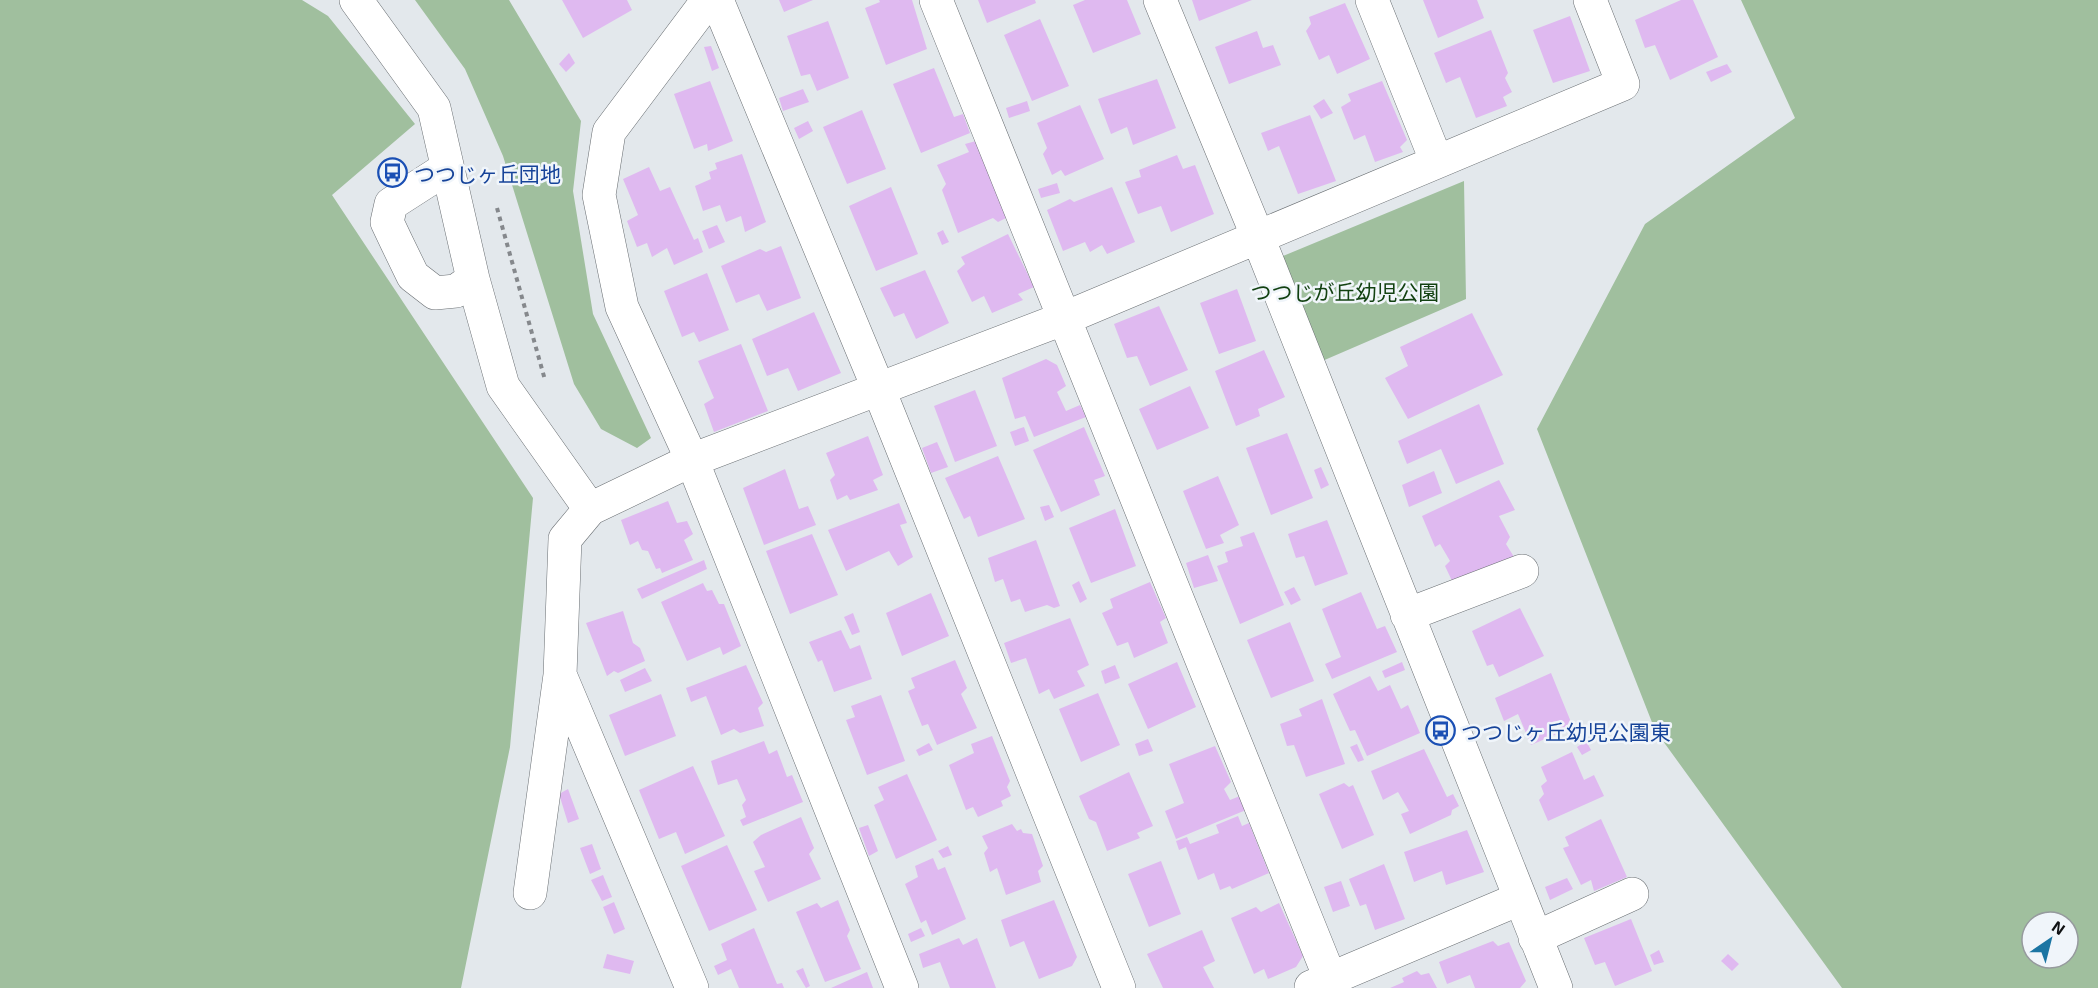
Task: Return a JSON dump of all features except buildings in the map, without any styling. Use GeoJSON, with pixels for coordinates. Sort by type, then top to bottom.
{"type":"FeatureCollection","features":[{"type":"Feature","properties":{"kind":"street"},"geometry":{"type":"LineString","coordinates":[[356,0],[434,108],[473,279],[503,386],[590,509]]}},
{"type":"Feature","properties":{"kind":"street"},"geometry":{"type":"LineString","coordinates":[[708,0],[609,132],[599,195],[622,307],[692,460],[902,988]]}},
{"type":"Feature","properties":{"kind":"street"},"geometry":{"type":"LineString","coordinates":[[717,0],[879,390],[1119,988]]}},
{"type":"Feature","properties":{"kind":"street"},"geometry":{"type":"LineString","coordinates":[[936,0],[1065,318],[1325,985],[1519,899]]}},
{"type":"Feature","properties":{"kind":"street"},"geometry":{"type":"LineString","coordinates":[[1160,0],[1257,235],[1556,988]]}},
{"type":"Feature","properties":{"kind":"street"},"geometry":{"type":"LineString","coordinates":[[1372,0],[1436,160]]}},
{"type":"Feature","properties":{"kind":"street"},"geometry":{"type":"LineString","coordinates":[[530,893],[560,675],[566,539],[590,509],[692,460],[1065,318],[1257,235],[1623,84],[1590,0]]}},
{"type":"Feature","properties":{"kind":"street"},"geometry":{"type":"LineString","coordinates":[[447,168],[391,204],[387,222],[413,276],[435,293],[456,291],[473,279]]}},
{"type":"Feature","properties":{"kind":"street"},"geometry":{"type":"LineString","coordinates":[[1407,615],[1522,571]]}},
{"type":"Feature","properties":{"kind":"street"},"geometry":{"type":"LineString","coordinates":[[560,675],[692,988]]}},
{"type":"Feature","properties":{"kind":"street"},"geometry":{"type":"LineString","coordinates":[[1535,938],[1632,894]]}},
{"type":"Feature","properties":{"kind":"green space"},"geometry":{"type":"Polygon","coordinates":[[[0,0],[302,0],[328,16],[415,124],[332,195],[533,498],[510,747],[461,988],[0,988],[0,0]]]}},
{"type":"Feature","properties":{"kind":"green space"},"geometry":{"type":"Polygon","coordinates":[[[415,0],[509,0],[581,121],[573,191],[593,314],[651,438],[637,448],[601,429],[574,384],[503,156],[465,69],[415,0]]]}},
{"type":"Feature","properties":{"kind":"green space"},"geometry":{"type":"Polygon","coordinates":[[[1741,0],[2098,0],[2098,988],[1842,988],[1655,730],[1537,429],[1645,224],[1795,118],[1741,0]]]}},
{"type":"Feature","properties":{"kind":"green space","name":"つつじが丘幼児公園"},"geometry":{"type":"Polygon","coordinates":[[[1464,181],[1466,299],[1313,365],[1271,261],[1464,181]]]}},
{"type":"Feature","properties":{"kind":"place","name":"つつじヶ丘団地"},"geometry":{"type":"Point","coordinates":[393,173]}},
{"type":"Feature","properties":{"kind":"place","name":"つつじヶ丘幼児公園東"},"geometry":{"type":"Point","coordinates":[1440,731]}}]}
